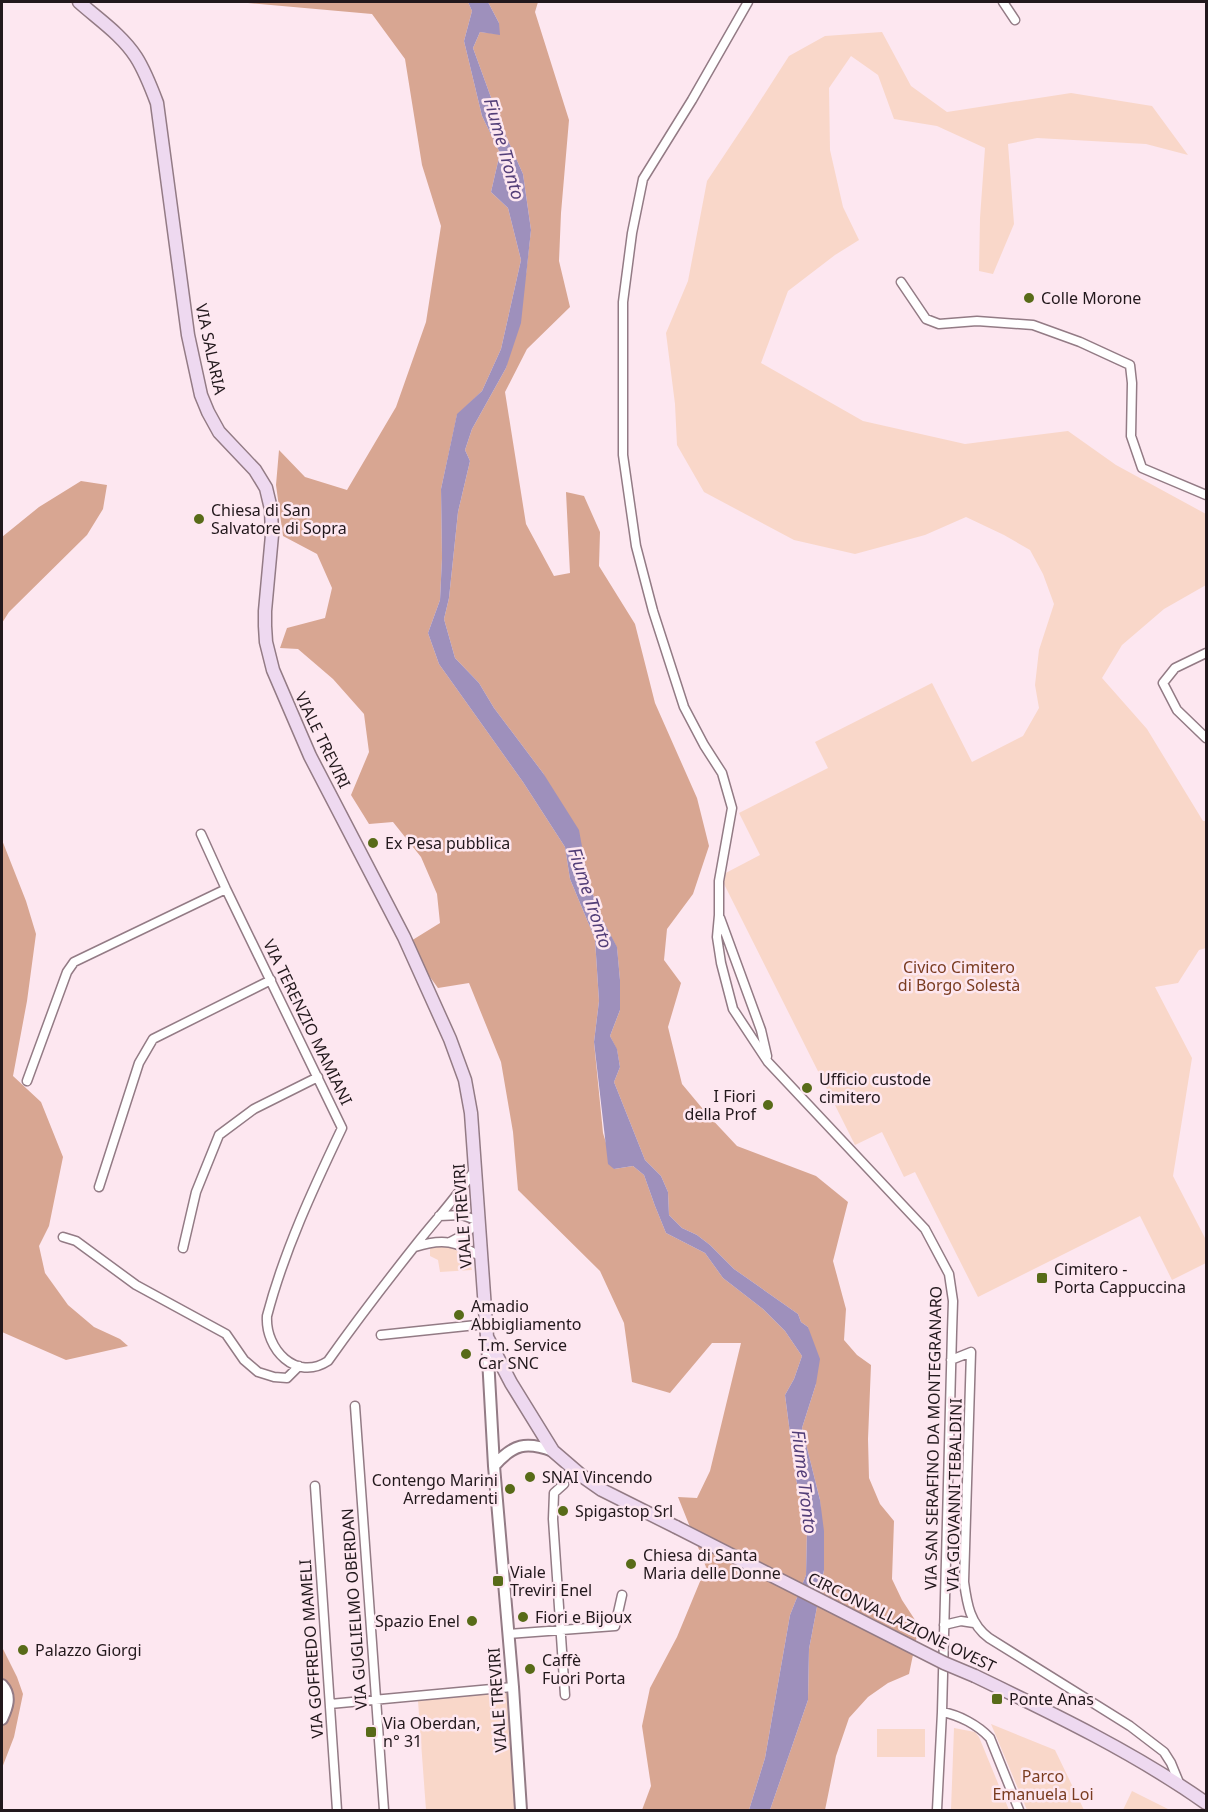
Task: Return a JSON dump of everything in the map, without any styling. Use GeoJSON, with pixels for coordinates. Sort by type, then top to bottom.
{"type":"FeatureCollection","features":[{"type":"Feature","properties":{"kind":"main road","name":"VIA SALARIA"},"geometry":{"type":"LineString","coordinates":[[79,2],[124,42],[135,55],[149,80],[157,104],[188,335],[201,394],[219,432],[255,470],[266,488],[271,509],[272,535],[265,610],[266,642],[270,661]]}},
{"type":"Feature","properties":{"kind":"main road","name":"VIALE TREVIRI"},"geometry":{"type":"LineString","coordinates":[[270,661],[310,756],[404,937],[450,1039],[465,1080],[471,1113],[487,1330]]}},
{"type":"Feature","properties":{"kind":"main road","name":"CIRCONVALLAZIONE OVEST"},"geometry":{"type":"LineString","coordinates":[[487,1330],[511,1383],[553,1451],[602,1490],[1120,1749],[1206,1803]]}},
{"type":"Feature","properties":{"kind":"street","name":"VIA SAN SERAFINO DA MONTEGRANARO"},"geometry":{"type":"LineString","coordinates":[[748,2],[692,100],[643,179],[632,233],[623,302],[623,455],[636,546],[653,611],[684,707],[722,773],[732,808],[719,881],[717,937],[733,1009],[768,1062],[925,1228],[949,1274],[953,1301],[945,1625],[937,1810]]}},
{"type":"Feature","properties":{"kind":"street"},"geometry":{"type":"LineString","coordinates":[[1002,2],[1015,20]]}},
{"type":"Feature","properties":{"kind":"street"},"geometry":{"type":"LineString","coordinates":[[901,282],[926,319],[939,324],[977,321],[1033,325],[1080,342],[1130,365],[1131,436],[1142,468],[1206,495]]}},
{"type":"Feature","properties":{"kind":"street"},"geometry":{"type":"LineString","coordinates":[[1206,653],[1175,668],[1163,683],[1177,710],[1206,738]]}},
{"type":"Feature","properties":{"kind":"street","name":"VIA TERENZIO MAMIANI"},"geometry":{"type":"LineString","coordinates":[[201,834],[342,1128],[311,1192],[289,1245],[271,1299],[266,1328],[274,1346],[285,1360],[299,1366]]}},
{"type":"Feature","properties":{"kind":"street"},"geometry":{"type":"LineString","coordinates":[[27,1081],[67,972],[74,962],[226,889]]}},
{"type":"Feature","properties":{"kind":"street","name":"VIA SAN SERAFINO DA MONTEGRANARO"},"geometry":{"type":"LineString","coordinates":[[719,915],[761,1030],[768,1062]]}},
{"type":"Feature","properties":{"kind":"street"},"geometry":{"type":"LineString","coordinates":[[721,963],[727,958],[735,958]]}},
{"type":"Feature","properties":{"kind":"street"},"geometry":{"type":"LineString","coordinates":[[99,1187],[139,1063],[153,1039],[271,980]]}},
{"type":"Feature","properties":{"kind":"street"},"geometry":{"type":"LineString","coordinates":[[183,1248],[196,1192],[219,1135],[254,1109],[318,1077]]}},
{"type":"Feature","properties":{"kind":"street"},"geometry":{"type":"LineString","coordinates":[[63,1237],[76,1241],[136,1285],[226,1334],[244,1360],[258,1372],[287,1378],[299,1366],[318,1367],[328,1361],[377,1293],[461,1191],[475,1168]]}},
{"type":"Feature","properties":{"kind":"street"},"geometry":{"type":"LineString","coordinates":[[439,1216],[462,1215],[478,1221],[465,1234],[450,1242]]}},
{"type":"Feature","properties":{"kind":"street"},"geometry":{"type":"LineString","coordinates":[[414,1247],[432,1241],[450,1242],[464,1246],[481,1257]]}},
{"type":"Feature","properties":{"kind":"street"},"geometry":{"type":"LineString","coordinates":[[381,1335],[487,1330]]}},
{"type":"Feature","properties":{"kind":"street","name":"VIALE TREVIRI"},"geometry":{"type":"LineString","coordinates":[[487,1330],[494,1466],[521,1810]]}},
{"type":"Feature","properties":{"kind":"street","name":"VIA GIOVANNI TEBALDINI"},"geometry":{"type":"LineString","coordinates":[[951,1360],[971,1352],[964,1582],[967,1604],[974,1623]]}},
{"type":"Feature","properties":{"kind":"street","name":"VIA GUGLIELMO OBERDAN"},"geometry":{"type":"LineString","coordinates":[[355,1406],[384,1810]]}},
{"type":"Feature","properties":{"kind":"street","name":"CIRCONVALLAZIONE OVEST"},"geometry":{"type":"LineString","coordinates":[[494,1466],[520,1445],[553,1451]]}},
{"type":"Feature","properties":{"kind":"street"},"geometry":{"type":"LineString","coordinates":[[564,1484],[554,1492],[553,1520],[565,1695]]}},
{"type":"Feature","properties":{"kind":"street","name":"VIA GOFFREDO MAMELI"},"geometry":{"type":"LineString","coordinates":[[315,1486],[337,1810]]}},
{"type":"Feature","properties":{"kind":"street"},"geometry":{"type":"LineString","coordinates":[[508,1634],[615,1626],[622,1595]]}},
{"type":"Feature","properties":{"kind":"street"},"geometry":{"type":"LineString","coordinates":[[945,1625],[961,1621],[974,1623],[988,1638],[1130,1726],[1164,1752],[1174,1768],[1180,1785]]}},
{"type":"Feature","properties":{"kind":"street"},"geometry":{"type":"LineString","coordinates":[[2,1685],[6,1690],[8,1706],[2,1719]]}},
{"type":"Feature","properties":{"kind":"street"},"geometry":{"type":"LineString","coordinates":[[330,1704],[513,1687]]}},
{"type":"Feature","properties":{"kind":"street"},"geometry":{"type":"LineString","coordinates":[[942,1712],[969,1722],[990,1738],[1019,1810]]}},
{"type":"Feature","properties":{"kind":"green space","name":"Civico Cimitero di Borgo Solestà"},"geometry":{"type":"Polygon","coordinates":[[[882,32],[911,86],[947,112],[1071,93],[1152,106],[1188,155],[1146,144],[1037,138],[1008,144],[1014,224],[993,274],[979,271],[985,148],[937,126],[894,119],[878,75],[851,56],[829,88],[830,150],[843,207],[859,240],[835,255],[788,291],[761,363],[863,421],[965,444],[1068,431],[1116,465],[1206,514],[1206,585],[1164,609],[1122,645],[1102,678],[1147,729],[1203,821],[1206,821],[1206,948],[1199,950],[1178,983],[1155,987],[1192,1058],[1173,1176],[1206,1240],[1206,1263],[1172,1280],[1140,1216],[978,1297],[915,1172],[904,1177],[882,1132],[855,1145],[720,876],[760,855],[739,813],[828,768],[815,742],[932,683],[972,762],[1023,736],[1039,708],[1035,685],[1039,650],[1054,604],[1043,574],[1030,550],[966,517],[925,535],[855,554],[794,540],[704,492],[677,445],[675,404],[666,333],[688,281],[707,181],[789,56],[825,36],[882,32]]]}},
{"type":"Feature","properties":{"kind":"green space"},"geometry":{"type":"Polygon","coordinates":[[[440,1246],[452,1248],[465,1255],[472,1270],[440,1272],[438,1260],[430,1256],[430,1248],[440,1246]]]}},
{"type":"Feature","properties":{"kind":"green space"},"geometry":{"type":"Polygon","coordinates":[[[507,1691],[516,1810],[426,1810],[418,1701],[507,1691]]]}},
{"type":"Feature","properties":{"kind":"green space","name":"Parco Emanuela Loi"},"geometry":{"type":"Polygon","coordinates":[[[991,1724],[1055,1750],[1084,1810],[1027,1810],[991,1724]]]}},
{"type":"Feature","properties":{"kind":"green space"},"geometry":{"type":"Polygon","coordinates":[[[954,1728],[975,1732],[979,1737],[1009,1810],[951,1810],[954,1728]]]}},
{"type":"Feature","properties":{"kind":"green space"},"geometry":{"type":"Polygon","coordinates":[[[877,1729],[925,1729],[925,1757],[877,1757],[877,1729]]]}},
{"type":"Feature","properties":{"kind":"green space"},"geometry":{"type":"Polygon","coordinates":[[[1132,1791],[1170,1810],[1123,1810],[1132,1791]]]}},
{"type":"Feature","properties":{"kind":"shaded area"},"geometry":{"type":"Polygon","coordinates":[[[237,2],[468,2],[472,11],[464,41],[482,116],[500,153],[491,192],[508,208],[521,260],[501,349],[482,391],[457,415],[441,489],[440,600],[428,633],[439,664],[523,782],[565,847],[570,879],[595,939],[599,1001],[594,1042],[603,1133],[614,1169],[633,1166],[644,1175],[666,1233],[705,1253],[723,1278],[763,1309],[785,1331],[802,1356],[794,1379],[785,1395],[796,1479],[807,1527],[806,1575],[790,1615],[765,1758],[749,1810],[642,1810],[651,1786],[642,1726],[650,1688],[677,1637],[706,1567],[678,1497],[697,1498],[710,1471],[741,1343],[712,1343],[670,1393],[632,1382],[624,1323],[600,1271],[518,1190],[513,1132],[501,1062],[469,983],[438,988],[406,944],[440,923],[437,894],[421,857],[393,822],[369,824],[351,795],[369,752],[364,714],[333,679],[298,649],[280,648],[287,628],[325,618],[332,588],[317,554],[283,536],[276,485],[279,450],[305,477],[347,490],[396,407],[426,322],[441,226],[422,165],[405,59],[372,14],[237,2]]]}},
{"type":"Feature","properties":{"kind":"shaded area"},"geometry":{"type":"Polygon","coordinates":[[[488,2],[538,2],[535,12],[569,120],[559,261],[570,307],[527,349],[505,392],[526,524],[554,576],[570,573],[566,492],[584,496],[600,532],[599,566],[635,624],[655,703],[697,798],[709,846],[693,894],[667,929],[664,960],[681,983],[668,1027],[682,1084],[737,1146],[816,1176],[848,1202],[833,1261],[846,1309],[844,1340],[857,1355],[871,1365],[869,1478],[880,1504],[894,1521],[892,1579],[919,1626],[909,1674],[888,1683],[868,1697],[849,1718],[836,1756],[825,1810],[770,1810],[808,1700],[809,1649],[824,1570],[820,1500],[802,1428],[816,1384],[808,1327],[801,1322],[798,1314],[734,1269],[710,1245],[697,1235],[682,1228],[669,1215],[668,1192],[661,1176],[645,1160],[614,1082],[620,1067],[617,1050],[610,1036],[620,1010],[617,948],[598,911],[587,874],[543,773],[494,708],[479,683],[455,658],[444,619],[449,598],[458,512],[470,461],[465,450],[472,429],[506,368],[526,274],[531,230],[523,174],[501,125],[473,48],[480,32],[499,34],[499,23],[488,2]]]}},
{"type":"Feature","properties":{"kind":"shaded area"},"geometry":{"type":"Polygon","coordinates":[[[81,481],[107,485],[103,509],[87,535],[9,612],[2,623],[2,537],[39,507],[81,481]]]}},
{"type":"Feature","properties":{"kind":"shaded area"},"geometry":{"type":"Polygon","coordinates":[[[2,840],[26,901],[36,934],[27,1001],[13,1076],[41,1102],[63,1157],[49,1226],[39,1246],[45,1273],[68,1305],[94,1327],[120,1339],[128,1346],[66,1360],[2,1332],[2,840]]]}},
{"type":"Feature","properties":{"kind":"shaded area"},"geometry":{"type":"Polygon","coordinates":[[[2,1647],[23,1694],[14,1737],[2,1768],[2,1647]]]}},
{"type":"Feature","properties":{"kind":"water","name":"Fiume Tronto"},"geometry":{"type":"Polygon","coordinates":[[[468,2],[488,2],[499,23],[500,35],[480,32],[473,48],[501,125],[523,174],[531,230],[521,323],[506,368],[472,429],[465,450],[470,461],[458,512],[449,598],[444,619],[455,658],[479,683],[494,708],[543,773],[579,830],[587,874],[598,911],[617,947],[620,1010],[610,1036],[617,1049],[620,1067],[614,1082],[645,1160],[661,1176],[668,1192],[669,1215],[682,1228],[697,1235],[710,1245],[734,1269],[798,1314],[801,1322],[808,1327],[820,1359],[816,1384],[802,1428],[820,1500],[824,1531],[824,1570],[809,1649],[808,1700],[770,1810],[749,1810],[765,1758],[790,1615],[806,1575],[807,1527],[796,1479],[785,1395],[794,1379],[802,1356],[785,1331],[763,1309],[723,1278],[705,1253],[666,1233],[644,1175],[633,1166],[614,1169],[608,1164],[594,1042],[599,1001],[595,939],[570,879],[565,847],[523,782],[439,664],[428,633],[440,600],[441,489],[457,414],[482,391],[501,349],[521,260],[508,208],[491,192],[500,153],[482,116],[464,41],[472,11],[468,2]]]}},
{"type":"Feature","properties":{"kind":"place","name":"Colle Morone"},"geometry":{"type":"Point","coordinates":[1029,298]}},
{"type":"Feature","properties":{"kind":"place","name":"Chiesa di San Salvatore di Sopra"},"geometry":{"type":"Point","coordinates":[199,519]}},
{"type":"Feature","properties":{"kind":"place","name":"Ex Pesa pubblica"},"geometry":{"type":"Point","coordinates":[373,843]}},
{"type":"Feature","properties":{"kind":"place","name":"Ufficio custode cimitero"},"geometry":{"type":"Point","coordinates":[807,1088]}},
{"type":"Feature","properties":{"kind":"place","name":"I Fiori della Prof"},"geometry":{"type":"Point","coordinates":[768,1105]}},
{"type":"Feature","properties":{"kind":"place","name":"Cimitero - Porta Cappuccina"},"geometry":{"type":"Point","coordinates":[1042,1278]}},
{"type":"Feature","properties":{"kind":"place","name":"Amadio Abbigliamento"},"geometry":{"type":"Point","coordinates":[459,1315]}},
{"type":"Feature","properties":{"kind":"place","name":"T.m. Service Car SNC"},"geometry":{"type":"Point","coordinates":[466,1354]}},
{"type":"Feature","properties":{"kind":"place","name":"SNAI Vincendo"},"geometry":{"type":"Point","coordinates":[530,1477]}},
{"type":"Feature","properties":{"kind":"place","name":"Contengo Marini Arredamenti"},"geometry":{"type":"Point","coordinates":[510,1489]}},
{"type":"Feature","properties":{"kind":"place","name":"Spigastop Srl"},"geometry":{"type":"Point","coordinates":[563,1511]}},
{"type":"Feature","properties":{"kind":"place","name":"Chiesa di Santa Maria delle Donne"},"geometry":{"type":"Point","coordinates":[631,1564]}},
{"type":"Feature","properties":{"kind":"place","name":"Viale Treviri Enel"},"geometry":{"type":"Point","coordinates":[498,1581]}},
{"type":"Feature","properties":{"kind":"place","name":"Fiori e Bijoux"},"geometry":{"type":"Point","coordinates":[523,1617]}},
{"type":"Feature","properties":{"kind":"place","name":"Spazio Enel"},"geometry":{"type":"Point","coordinates":[472,1621]}},
{"type":"Feature","properties":{"kind":"place","name":"Palazzo Giorgi"},"geometry":{"type":"Point","coordinates":[23,1650]}},
{"type":"Feature","properties":{"kind":"place","name":"Caffè Fuori Porta"},"geometry":{"type":"Point","coordinates":[530,1669]}},
{"type":"Feature","properties":{"kind":"place","name":"Ponte Anas"},"geometry":{"type":"Point","coordinates":[997,1699]}},
{"type":"Feature","properties":{"kind":"place","name":"Via Oberdan, n° 31"},"geometry":{"type":"Point","coordinates":[371,1732]}}]}
